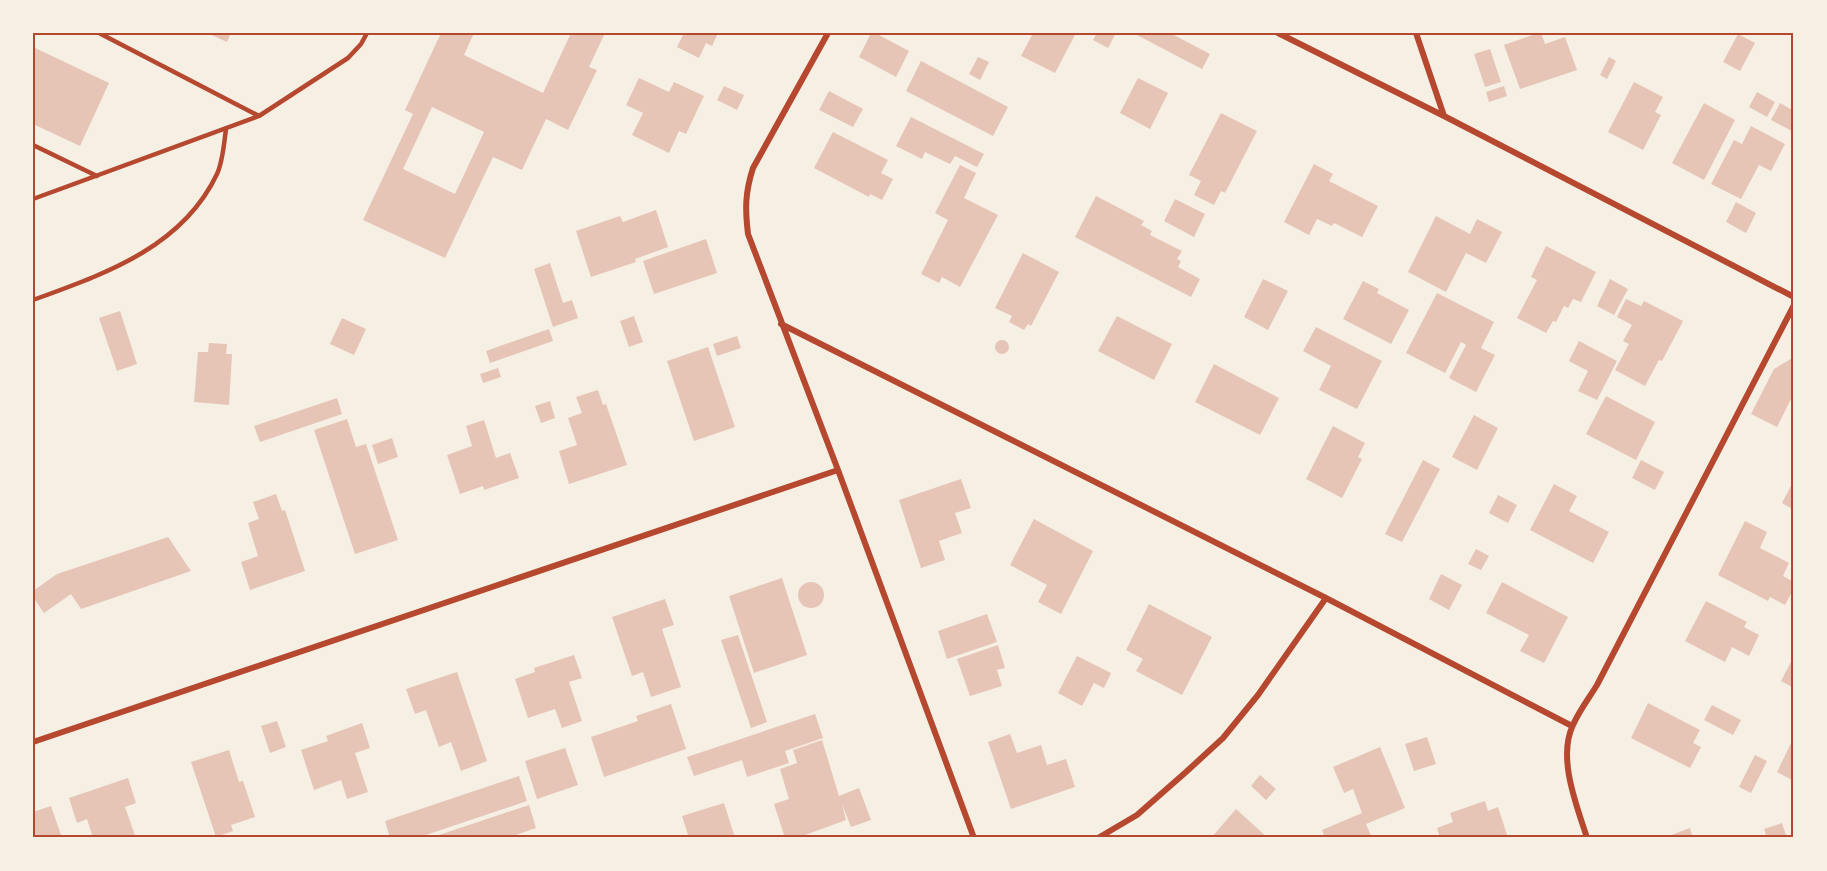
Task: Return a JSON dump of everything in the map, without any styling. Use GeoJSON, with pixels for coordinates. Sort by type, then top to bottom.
{"type":"FeatureCollection","features":[{"type":"Feature","properties":{"kind":"street"},"geometry":{"type":"LineString","coordinates":[[828,33],[753,168],[746,189],[748,234],[974,838]]}},
{"type":"Feature","properties":{"kind":"street"},"geometry":{"type":"LineString","coordinates":[[1278,33],[1794,297]]}},
{"type":"Feature","properties":{"kind":"street"},"geometry":{"type":"LineString","coordinates":[[1416,33],[1444,116]]}},
{"type":"Feature","properties":{"kind":"street"},"geometry":{"type":"LineString","coordinates":[[1587,838],[1569,782],[1567,755],[1572,726],[1597,685],[1794,305]]}},
{"type":"Feature","properties":{"kind":"street"},"geometry":{"type":"LineString","coordinates":[[781,324],[1326,598],[1572,726]]}},
{"type":"Feature","properties":{"kind":"street"},"geometry":{"type":"LineString","coordinates":[[33,742],[838,470]]}},
{"type":"Feature","properties":{"kind":"street"},"geometry":{"type":"LineString","coordinates":[[1098,838],[1137,814],[1223,738],[1257,696],[1326,598]]}},
{"type":"Feature","properties":{"kind":"lane"},"geometry":{"type":"LineString","coordinates":[[99,33],[259,116]]}},
{"type":"Feature","properties":{"kind":"lane"},"geometry":{"type":"LineString","coordinates":[[33,199],[259,116],[348,58],[361,44],[367,33]]}},
{"type":"Feature","properties":{"kind":"lane"},"geometry":{"type":"LineString","coordinates":[[33,300],[109,272],[144,253],[171,233],[200,202],[218,172],[226,129]]}},
{"type":"Feature","properties":{"kind":"lane"},"geometry":{"type":"LineString","coordinates":[[33,145],[97,176]]}},
{"type":"Feature","properties":{"kind":"building"},"geometry":{"type":"Polygon","coordinates":[[[207,33],[231,33],[227,42],[207,33]]]}},
{"type":"Feature","properties":{"kind":"building"},"geometry":{"type":"Polygon","coordinates":[[[441,33],[474,33],[464,55],[543,93],[571,33],[605,33],[589,67],[597,70],[568,130],[546,119],[522,170],[493,157],[445,258],[363,220],[413,114],[405,110],[441,33]],[[432,107],[403,169],[455,194],[484,132],[432,107]]]}},
{"type":"Feature","properties":{"kind":"building"},"geometry":{"type":"Polygon","coordinates":[[[684,33],[718,33],[712,46],[706,43],[699,58],[677,47],[684,33]]]}},
{"type":"Feature","properties":{"kind":"building"},"geometry":{"type":"Polygon","coordinates":[[[871,33],[909,51],[896,77],[859,57],[871,33]]]}},
{"type":"Feature","properties":{"kind":"building"},"geometry":{"type":"Polygon","coordinates":[[[1033,33],[1076,33],[1055,73],[1021,56],[1033,33]]]}},
{"type":"Feature","properties":{"kind":"building"},"geometry":{"type":"Polygon","coordinates":[[[1097,33],[1116,33],[1108,48],[1093,40],[1097,33]]]}},
{"type":"Feature","properties":{"kind":"building"},"geometry":{"type":"Polygon","coordinates":[[[1133,33],[1170,33],[1210,54],[1202,69],[1133,33]]]}},
{"type":"Feature","properties":{"kind":"building"},"geometry":{"type":"Polygon","coordinates":[[[1541,33],[1545,44],[1565,37],[1577,70],[1520,89],[1504,45],[1541,33]]]}},
{"type":"Feature","properties":{"kind":"building"},"geometry":{"type":"Polygon","coordinates":[[[1738,34],[1755,43],[1740,71],[1723,62],[1738,34]]]}},
{"type":"Feature","properties":{"kind":"building"},"geometry":{"type":"Polygon","coordinates":[[[33,47],[109,83],[80,146],[33,124],[33,47]]]}},
{"type":"Feature","properties":{"kind":"building"},"geometry":{"type":"Polygon","coordinates":[[[1490,49],[1501,82],[1485,87],[1474,54],[1490,49]]]}},
{"type":"Feature","properties":{"kind":"building"},"geometry":{"type":"Polygon","coordinates":[[[978,57],[989,62],[980,80],[969,74],[978,57]]]}},
{"type":"Feature","properties":{"kind":"building"},"geometry":{"type":"Polygon","coordinates":[[[1609,57],[1616,61],[1607,79],[1600,75],[1609,57]]]}},
{"type":"Feature","properties":{"kind":"building"},"geometry":{"type":"Polygon","coordinates":[[[921,61],[1008,107],[993,136],[906,91],[921,61]]]}},
{"type":"Feature","properties":{"kind":"building"},"geometry":{"type":"Polygon","coordinates":[[[639,78],[669,92],[674,82],[704,96],[686,134],[679,131],[669,153],[632,135],[643,113],[626,105],[639,78]]]}},
{"type":"Feature","properties":{"kind":"building"},"geometry":{"type":"Polygon","coordinates":[[[1138,78],[1168,93],[1150,129],[1120,113],[1138,78]]]}},
{"type":"Feature","properties":{"kind":"building"},"geometry":{"type":"Polygon","coordinates":[[[1634,82],[1663,97],[1655,112],[1661,115],[1643,150],[1608,132],[1634,82]]]}},
{"type":"Feature","properties":{"kind":"building"},"geometry":{"type":"Polygon","coordinates":[[[724,86],[744,95],[737,110],[717,100],[724,86]]]}},
{"type":"Feature","properties":{"kind":"building"},"geometry":{"type":"Polygon","coordinates":[[[1504,86],[1507,96],[1489,102],[1486,92],[1504,86]]]}},
{"type":"Feature","properties":{"kind":"building"},"geometry":{"type":"Polygon","coordinates":[[[829,91],[863,109],[853,127],[819,110],[829,91]]]}},
{"type":"Feature","properties":{"kind":"building"},"geometry":{"type":"Polygon","coordinates":[[[1757,92],[1775,102],[1767,117],[1749,107],[1757,92]]]}},
{"type":"Feature","properties":{"kind":"building"},"geometry":{"type":"Polygon","coordinates":[[[1704,103],[1735,120],[1704,180],[1672,163],[1704,103]]]}},
{"type":"Feature","properties":{"kind":"building"},"geometry":{"type":"Polygon","coordinates":[[[1780,103],[1794,111],[1794,132],[1771,120],[1780,103]]]}},
{"type":"Feature","properties":{"kind":"building"},"geometry":{"type":"Polygon","coordinates":[[[1221,113],[1257,131],[1225,193],[1221,191],[1214,205],[1194,195],[1201,181],[1189,175],[1221,113]]]}},
{"type":"Feature","properties":{"kind":"building"},"geometry":{"type":"Polygon","coordinates":[[[911,117],[984,154],[977,167],[955,156],[950,164],[925,152],[922,159],[896,146],[911,117]]]}},
{"type":"Feature","properties":{"kind":"building"},"geometry":{"type":"Polygon","coordinates":[[[1751,126],[1785,144],[1771,171],[1759,165],[1741,199],[1711,184],[1734,140],[1742,144],[1751,126]]]}},
{"type":"Feature","properties":{"kind":"building"},"geometry":{"type":"Polygon","coordinates":[[[833,132],[888,160],[881,173],[893,179],[882,200],[870,194],[869,197],[814,168],[833,132]]]}},
{"type":"Feature","properties":{"kind":"building"},"geometry":{"type":"Polygon","coordinates":[[[1314,164],[1333,174],[1329,181],[1378,206],[1362,237],[1334,223],[1332,226],[1317,219],[1309,235],[1284,222],[1314,164]]]}},
{"type":"Feature","properties":{"kind":"building"},"geometry":{"type":"Polygon","coordinates":[[[960,165],[976,173],[964,198],[998,215],[960,287],[942,277],[939,283],[921,274],[948,220],[935,213],[960,165]]]}},
{"type":"Feature","properties":{"kind":"building"},"geometry":{"type":"Polygon","coordinates":[[[1096,196],[1144,221],[1141,225],[1152,231],[1150,235],[1182,251],[1177,259],[1181,261],[1178,267],[1200,279],[1191,297],[1075,237],[1096,196]]]}},
{"type":"Feature","properties":{"kind":"building"},"geometry":{"type":"Polygon","coordinates":[[[1175,199],[1205,214],[1194,237],[1164,221],[1175,199]]]}},
{"type":"Feature","properties":{"kind":"building"},"geometry":{"type":"Polygon","coordinates":[[[1736,202],[1756,213],[1746,233],[1726,222],[1736,202]]]}},
{"type":"Feature","properties":{"kind":"building"},"geometry":{"type":"Polygon","coordinates":[[[656,210],[668,247],[635,259],[636,262],[591,277],[576,231],[620,216],[623,222],[656,210]]]}},
{"type":"Feature","properties":{"kind":"building"},"geometry":{"type":"Polygon","coordinates":[[[1436,216],[1470,234],[1477,219],[1502,232],[1486,263],[1466,253],[1446,292],[1408,272],[1436,216]]]}},
{"type":"Feature","properties":{"kind":"building"},"geometry":{"type":"Polygon","coordinates":[[[706,239],[717,273],[654,294],[643,261],[706,239]]]}},
{"type":"Feature","properties":{"kind":"building"},"geometry":{"type":"Polygon","coordinates":[[[1546,246],[1596,272],[1581,302],[1573,299],[1568,308],[1564,306],[1556,322],[1553,321],[1546,333],[1517,318],[1537,280],[1531,277],[1546,246]]]}},
{"type":"Feature","properties":{"kind":"building"},"geometry":{"type":"Polygon","coordinates":[[[1023,253],[1059,272],[1031,326],[1028,324],[1024,330],[1009,322],[1012,316],[995,308],[1023,253]]]}},
{"type":"Feature","properties":{"kind":"building"},"geometry":{"type":"Polygon","coordinates":[[[550,263],[563,303],[572,300],[578,318],[553,327],[534,269],[550,263]]]}},
{"type":"Feature","properties":{"kind":"building"},"geometry":{"type":"Polygon","coordinates":[[[1263,279],[1288,291],[1268,330],[1244,317],[1263,279]]]}},
{"type":"Feature","properties":{"kind":"building"},"geometry":{"type":"Polygon","coordinates":[[[1610,279],[1628,289],[1614,315],[1597,306],[1610,279]]]}},
{"type":"Feature","properties":{"kind":"building"},"geometry":{"type":"Polygon","coordinates":[[[1363,281],[1379,289],[1377,293],[1409,310],[1391,344],[1343,319],[1363,281]]]}},
{"type":"Feature","properties":{"kind":"building"},"geometry":{"type":"Polygon","coordinates":[[[1437,293],[1494,322],[1481,348],[1495,355],[1476,392],[1449,378],[1466,345],[1461,342],[1445,373],[1406,353],[1437,293]]]}},
{"type":"Feature","properties":{"kind":"building"},"geometry":{"type":"Polygon","coordinates":[[[1626,299],[1641,306],[1644,301],[1683,321],[1662,361],[1659,360],[1645,386],[1615,370],[1629,344],[1623,341],[1632,325],[1617,317],[1626,299]]]}},
{"type":"Feature","properties":{"kind":"building"},"geometry":{"type":"Polygon","coordinates":[[[120,311],[137,364],[117,371],[99,318],[120,311]]]}},
{"type":"Feature","properties":{"kind":"building"},"geometry":{"type":"Polygon","coordinates":[[[634,316],[643,342],[629,347],[620,321],[634,316]]]}},
{"type":"Feature","properties":{"kind":"building"},"geometry":{"type":"Polygon","coordinates":[[[1117,316],[1172,344],[1154,380],[1098,351],[1117,316]]]}},
{"type":"Feature","properties":{"kind":"building"},"geometry":{"type":"Polygon","coordinates":[[[342,318],[366,329],[354,355],[330,344],[342,318]]]}},
{"type":"Feature","properties":{"kind":"building"},"geometry":{"type":"Polygon","coordinates":[[[1316,327],[1382,361],[1357,409],[1319,390],[1331,366],[1303,351],[1316,327]]]}},
{"type":"Feature","properties":{"kind":"building"},"geometry":{"type":"Polygon","coordinates":[[[549,329],[553,341],[490,363],[486,351],[549,329]]]}},
{"type":"Feature","properties":{"kind":"building"},"geometry":{"type":"Polygon","coordinates":[[[737,336],[741,348],[717,356],[713,344],[737,336]]]}},
{"type":"Feature","properties":{"kind":"building"},"geometry":{"type":"Polygon","coordinates":[[[1002,340],[1007,342],[1009,347],[1007,352],[1002,354],[997,352],[995,347],[997,342],[1002,340]]]}},
{"type":"Feature","properties":{"kind":"building"},"geometry":{"type":"Polygon","coordinates":[[[1579,341],[1617,361],[1597,400],[1578,391],[1588,371],[1569,361],[1579,341]]]}},
{"type":"Feature","properties":{"kind":"building"},"geometry":{"type":"Polygon","coordinates":[[[209,343],[227,344],[226,354],[232,354],[229,405],[194,402],[198,352],[208,352],[209,343]]]}},
{"type":"Feature","properties":{"kind":"building"},"geometry":{"type":"Polygon","coordinates":[[[708,347],[735,427],[694,441],[667,361],[708,347]]]}},
{"type":"Feature","properties":{"kind":"building"},"geometry":{"type":"Polygon","coordinates":[[[1794,357],[1794,393],[1777,427],[1751,414],[1774,369],[1794,357]]]}},
{"type":"Feature","properties":{"kind":"building"},"geometry":{"type":"Polygon","coordinates":[[[1214,364],[1279,398],[1260,435],[1195,402],[1214,364]]]}},
{"type":"Feature","properties":{"kind":"building"},"geometry":{"type":"Polygon","coordinates":[[[498,368],[501,377],[483,383],[480,374],[498,368]]]}},
{"type":"Feature","properties":{"kind":"building"},"geometry":{"type":"Polygon","coordinates":[[[598,390],[603,405],[606,404],[627,465],[569,484],[559,451],[577,445],[568,418],[582,413],[576,397],[598,390]]]}},
{"type":"Feature","properties":{"kind":"building"},"geometry":{"type":"Polygon","coordinates":[[[1606,396],[1655,422],[1636,460],[1586,434],[1606,396]]]}},
{"type":"Feature","properties":{"kind":"building"},"geometry":{"type":"Polygon","coordinates":[[[337,398],[342,414],[260,442],[254,426],[337,398]]]}},
{"type":"Feature","properties":{"kind":"building"},"geometry":{"type":"Polygon","coordinates":[[[550,401],[555,418],[541,423],[535,406],[550,401]]]}},
{"type":"Feature","properties":{"kind":"building"},"geometry":{"type":"Polygon","coordinates":[[[1474,415],[1498,428],[1477,470],[1452,457],[1474,415]]]}},
{"type":"Feature","properties":{"kind":"building"},"geometry":{"type":"Polygon","coordinates":[[[347,419],[356,447],[366,444],[398,540],[355,554],[314,430],[347,419]]]}},
{"type":"Feature","properties":{"kind":"building"},"geometry":{"type":"Polygon","coordinates":[[[484,420],[496,458],[510,453],[519,478],[484,490],[483,486],[460,494],[447,455],[472,446],[466,426],[484,420]]]}},
{"type":"Feature","properties":{"kind":"building"},"geometry":{"type":"Polygon","coordinates":[[[1333,426],[1365,443],[1358,457],[1362,459],[1342,498],[1306,479],[1333,426]]]}},
{"type":"Feature","properties":{"kind":"building"},"geometry":{"type":"Polygon","coordinates":[[[392,438],[398,457],[378,464],[372,445],[392,438]]]}},
{"type":"Feature","properties":{"kind":"building"},"geometry":{"type":"Polygon","coordinates":[[[1423,460],[1440,469],[1402,542],[1385,534],[1423,460]]]}},
{"type":"Feature","properties":{"kind":"building"},"geometry":{"type":"Polygon","coordinates":[[[1641,460],[1664,472],[1655,490],[1632,478],[1641,460]]]}},
{"type":"Feature","properties":{"kind":"building"},"geometry":{"type":"Polygon","coordinates":[[[961,479],[971,508],[955,513],[962,533],[939,541],[945,560],[921,568],[899,500],[961,479]]]}},
{"type":"Feature","properties":{"kind":"building"},"geometry":{"type":"Polygon","coordinates":[[[1794,480],[1794,510],[1782,503],[1794,480]]]}},
{"type":"Feature","properties":{"kind":"building"},"geometry":{"type":"Polygon","coordinates":[[[1554,484],[1577,496],[1569,511],[1609,532],[1593,563],[1530,530],[1554,484]]]}},
{"type":"Feature","properties":{"kind":"building"},"geometry":{"type":"Polygon","coordinates":[[[276,494],[282,511],[285,510],[305,571],[250,590],[241,562],[258,556],[248,523],[259,519],[253,502],[276,494]]]}},
{"type":"Feature","properties":{"kind":"building"},"geometry":{"type":"Polygon","coordinates":[[[1498,495],[1517,505],[1508,523],[1489,513],[1498,495]]]}},
{"type":"Feature","properties":{"kind":"building"},"geometry":{"type":"Polygon","coordinates":[[[1034,519],[1093,551],[1061,614],[1038,602],[1047,585],[1010,565],[1034,519]]]}},
{"type":"Feature","properties":{"kind":"building"},"geometry":{"type":"Polygon","coordinates":[[[1745,521],[1767,532],[1760,548],[1789,563],[1783,576],[1794,582],[1794,588],[1785,605],[1770,597],[1768,601],[1718,575],[1745,521]]]}},
{"type":"Feature","properties":{"kind":"building"},"geometry":{"type":"Polygon","coordinates":[[[168,537],[191,571],[81,609],[71,594],[44,613],[33,597],[33,591],[57,574],[168,537]]]}},
{"type":"Feature","properties":{"kind":"building"},"geometry":{"type":"Polygon","coordinates":[[[1476,549],[1489,556],[1481,570],[1468,564],[1476,549]]]}},
{"type":"Feature","properties":{"kind":"building"},"geometry":{"type":"Polygon","coordinates":[[[1441,574],[1462,585],[1449,610],[1429,599],[1441,574]]]}},
{"type":"Feature","properties":{"kind":"building"},"geometry":{"type":"Polygon","coordinates":[[[782,578],[807,655],[754,673],[729,596],[782,578]]]}},
{"type":"Feature","properties":{"kind":"building"},"geometry":{"type":"Polygon","coordinates":[[[811,582],[820,586],[824,595],[820,604],[811,608],[802,604],[798,595],[802,586],[811,582]]]}},
{"type":"Feature","properties":{"kind":"building"},"geometry":{"type":"Polygon","coordinates":[[[1502,582],[1568,617],[1544,663],[1520,651],[1529,635],[1486,613],[1502,582]]]}},
{"type":"Feature","properties":{"kind":"building"},"geometry":{"type":"Polygon","coordinates":[[[665,599],[674,625],[662,629],[681,687],[651,697],[643,672],[632,676],[612,617],[665,599]]]}},
{"type":"Feature","properties":{"kind":"building"},"geometry":{"type":"Polygon","coordinates":[[[1706,601],[1747,622],[1744,627],[1759,635],[1749,656],[1732,647],[1725,662],[1685,641],[1706,601]]]}},
{"type":"Feature","properties":{"kind":"building"},"geometry":{"type":"Polygon","coordinates":[[[1149,604],[1212,637],[1182,695],[1136,671],[1143,659],[1126,650],[1149,604]]]}},
{"type":"Feature","properties":{"kind":"building"},"geometry":{"type":"Polygon","coordinates":[[[987,614],[997,642],[947,659],[938,631],[987,614]]]}},
{"type":"Feature","properties":{"kind":"building"},"geometry":{"type":"Polygon","coordinates":[[[738,635],[767,722],[751,728],[721,640],[738,635]]]}},
{"type":"Feature","properties":{"kind":"building"},"geometry":{"type":"Polygon","coordinates":[[[998,645],[1005,668],[997,670],[1002,686],[970,696],[957,659],[998,645]]]}},
{"type":"Feature","properties":{"kind":"building"},"geometry":{"type":"Polygon","coordinates":[[[574,655],[582,678],[569,682],[582,721],[562,728],[555,709],[528,718],[515,679],[535,672],[534,668],[574,655]]]}},
{"type":"Feature","properties":{"kind":"building"},"geometry":{"type":"Polygon","coordinates":[[[1077,656],[1111,673],[1104,688],[1094,683],[1082,706],[1058,693],[1077,656]]]}},
{"type":"Feature","properties":{"kind":"building"},"geometry":{"type":"Polygon","coordinates":[[[1794,656],[1794,688],[1781,681],[1794,656]]]}},
{"type":"Feature","properties":{"kind":"building"},"geometry":{"type":"Polygon","coordinates":[[[457,672],[487,761],[461,771],[451,742],[439,747],[426,710],[415,714],[406,689],[457,672]]]}},
{"type":"Feature","properties":{"kind":"building"},"geometry":{"type":"Polygon","coordinates":[[[1648,703],[1700,730],[1693,743],[1701,747],[1690,768],[1631,738],[1648,703]]]}},
{"type":"Feature","properties":{"kind":"building"},"geometry":{"type":"Polygon","coordinates":[[[671,704],[686,749],[604,777],[591,737],[638,721],[636,716],[671,704]]]}},
{"type":"Feature","properties":{"kind":"building"},"geometry":{"type":"Polygon","coordinates":[[[1712,705],[1741,720],[1733,735],[1704,720],[1712,705]]]}},
{"type":"Feature","properties":{"kind":"building"},"geometry":{"type":"Polygon","coordinates":[[[815,714],[823,738],[785,751],[789,763],[747,777],[742,760],[694,776],[687,757],[815,714]]]}},
{"type":"Feature","properties":{"kind":"building"},"geometry":{"type":"Polygon","coordinates":[[[277,721],[286,747],[270,753],[261,726],[277,721]]]}},
{"type":"Feature","properties":{"kind":"building"},"geometry":{"type":"Polygon","coordinates":[[[362,723],[370,748],[355,753],[368,792],[347,799],[341,780],[314,790],[301,750],[328,741],[326,736],[362,723]]]}},
{"type":"Feature","properties":{"kind":"building"},"geometry":{"type":"Polygon","coordinates":[[[1010,734],[1017,753],[1041,745],[1047,765],[1066,759],[1075,787],[1011,809],[988,742],[1010,734]]]}},
{"type":"Feature","properties":{"kind":"building"},"geometry":{"type":"Polygon","coordinates":[[[1427,737],[1436,764],[1414,771],[1405,744],[1427,737]]]}},
{"type":"Feature","properties":{"kind":"building"},"geometry":{"type":"Polygon","coordinates":[[[822,740],[839,796],[859,788],[871,820],[851,827],[842,804],[846,820],[797,838],[785,838],[774,804],[789,799],[780,769],[797,763],[793,750],[822,740]]]}},
{"type":"Feature","properties":{"kind":"building"},"geometry":{"type":"Polygon","coordinates":[[[1791,743],[1794,744],[1794,781],[1777,772],[1791,743]]]}},
{"type":"Feature","properties":{"kind":"building"},"geometry":{"type":"Polygon","coordinates":[[[1380,747],[1405,808],[1366,824],[1372,838],[1325,838],[1322,830],[1362,813],[1353,789],[1344,793],[1333,767],[1380,747]]]}},
{"type":"Feature","properties":{"kind":"building"},"geometry":{"type":"Polygon","coordinates":[[[565,748],[578,785],[537,799],[525,761],[565,748]]]}},
{"type":"Feature","properties":{"kind":"building"},"geometry":{"type":"Polygon","coordinates":[[[229,750],[239,782],[243,781],[255,817],[231,825],[233,831],[216,837],[191,762],[229,750]]]}},
{"type":"Feature","properties":{"kind":"building"},"geometry":{"type":"Polygon","coordinates":[[[1755,755],[1767,761],[1751,793],[1739,787],[1755,755]]]}},
{"type":"Feature","properties":{"kind":"building"},"geometry":{"type":"Polygon","coordinates":[[[1260,775],[1276,789],[1266,800],[1251,786],[1260,775]]]}},
{"type":"Feature","properties":{"kind":"building"},"geometry":{"type":"Polygon","coordinates":[[[519,776],[527,801],[417,838],[390,838],[385,821],[519,776]]]}},
{"type":"Feature","properties":{"kind":"building"},"geometry":{"type":"Polygon","coordinates":[[[128,778],[136,803],[125,807],[136,838],[93,838],[87,819],[77,823],[69,798],[128,778]]]}},
{"type":"Feature","properties":{"kind":"building"},"geometry":{"type":"Polygon","coordinates":[[[1485,801],[1488,811],[1498,807],[1508,838],[1440,838],[1437,828],[1453,822],[1450,813],[1485,801]]]}},
{"type":"Feature","properties":{"kind":"building"},"geometry":{"type":"Polygon","coordinates":[[[724,803],[735,838],[689,838],[682,816],[724,803]]]}},
{"type":"Feature","properties":{"kind":"building"},"geometry":{"type":"Polygon","coordinates":[[[529,805],[536,828],[507,838],[440,838],[439,835],[529,805]]]}},
{"type":"Feature","properties":{"kind":"building"},"geometry":{"type":"Polygon","coordinates":[[[51,806],[61,835],[53,838],[33,838],[33,812],[51,806]]]}},
{"type":"Feature","properties":{"kind":"building"},"geometry":{"type":"Polygon","coordinates":[[[1236,809],[1268,838],[1211,838],[1236,809]]]}},
{"type":"Feature","properties":{"kind":"building"},"geometry":{"type":"Polygon","coordinates":[[[1782,823],[1787,838],[1767,838],[1764,829],[1782,823]]]}},
{"type":"Feature","properties":{"kind":"building"},"geometry":{"type":"Polygon","coordinates":[[[1690,828],[1693,838],[1663,838],[1690,828]]]}}]}
